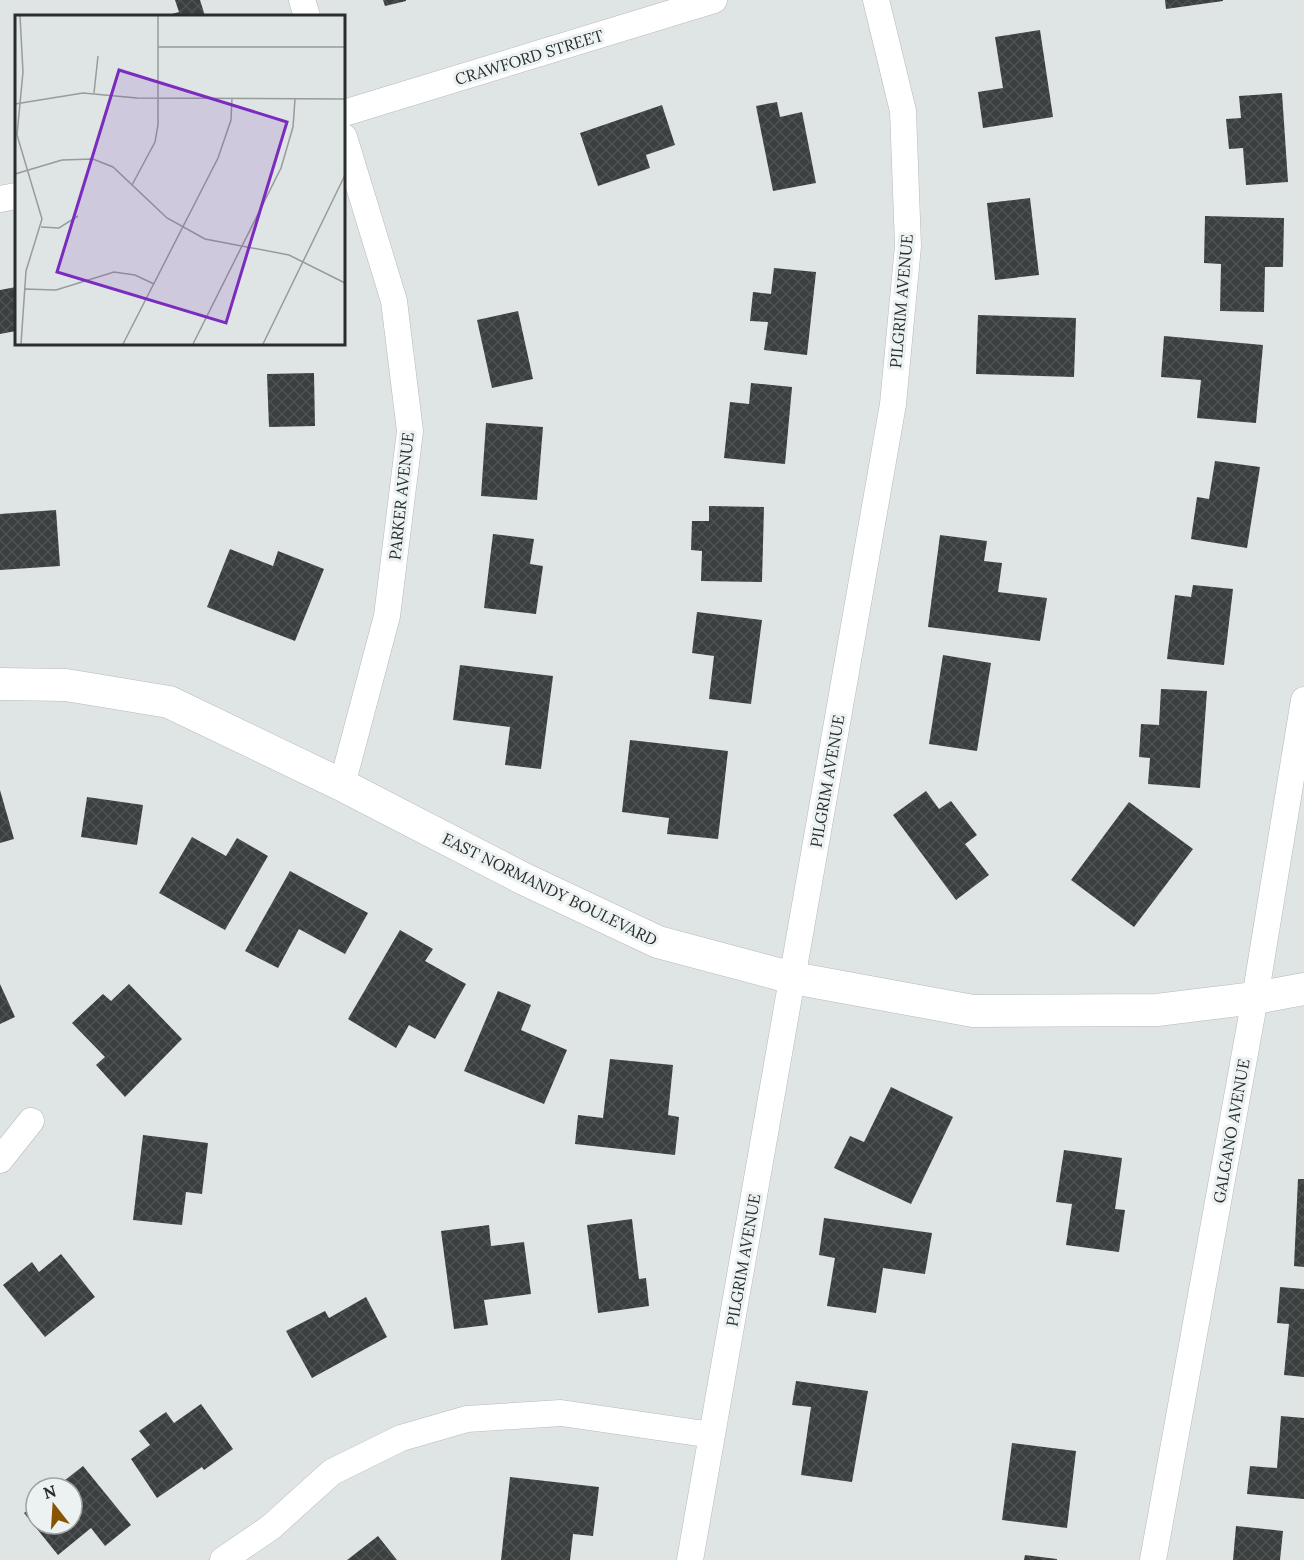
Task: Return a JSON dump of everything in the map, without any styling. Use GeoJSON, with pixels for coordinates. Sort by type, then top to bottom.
{"type":"FeatureCollection","features":[{"type":"Feature","properties":{"kind":"street"},"geometry":{"type":"LineString","coordinates":[[302,0],[307,15]]}},
{"type":"Feature","properties":{"kind":"street","name":"CRAWFORD STREET"},"geometry":{"type":"LineString","coordinates":[[345,113],[714,0]]}},
{"type":"Feature","properties":{"kind":"street","name":"PILGRIM AVENUE"},"geometry":{"type":"LineString","coordinates":[[690,1560],[893,404],[908,246],[903,111],[876,0]]}},
{"type":"Feature","properties":{"kind":"street","name":"PARKER AVENUE"},"geometry":{"type":"LineString","coordinates":[[342,785],[387,616],[410,431],[394,301],[345,140]]}},
{"type":"Feature","properties":{"kind":"street"},"geometry":{"type":"LineString","coordinates":[[0,199],[15,196]]}},
{"type":"Feature","properties":{"kind":"street","name":"EAST NORMANDY BOULEVARD"},"geometry":{"type":"LineString","coordinates":[[0,684],[66,685],[169,702],[342,785],[524,879],[658,942],[793,978],[973,1011],[1157,1010],[1255,998],[1304,989]]}},
{"type":"Feature","properties":{"kind":"street","name":"GALGANO AVENUE"},"geometry":{"type":"LineString","coordinates":[[1153,1560],[1255,998],[1304,700]]}},
{"type":"Feature","properties":{"kind":"street"},"geometry":{"type":"LineString","coordinates":[[0,1160],[31,1121]]}},
{"type":"Feature","properties":{"kind":"street"},"geometry":{"type":"LineString","coordinates":[[223,1560],[271,1527],[332,1472],[401,1438],[467,1419],[561,1413],[712,1436]]}},
{"type":"Feature","properties":{"kind":"building"},"geometry":{"type":"Polygon","coordinates":[[[175,0],[200,0],[205,15],[168,15],[179,12],[175,0]]]}},
{"type":"Feature","properties":{"kind":"building"},"geometry":{"type":"Polygon","coordinates":[[[383,0],[406,0],[406,1],[385,6],[383,0]]]}},
{"type":"Feature","properties":{"kind":"building"},"geometry":{"type":"Polygon","coordinates":[[[1165,0],[1223,0],[1223,1],[1166,9],[1165,0]]]}},
{"type":"Feature","properties":{"kind":"building"},"geometry":{"type":"Polygon","coordinates":[[[1040,30],[1053,117],[983,128],[978,92],[1003,88],[995,37],[1040,30]]]}},
{"type":"Feature","properties":{"kind":"building"},"geometry":{"type":"Polygon","coordinates":[[[1282,93],[1288,182],[1246,185],[1243,148],[1229,149],[1226,119],[1241,118],[1239,96],[1282,93]]]}},
{"type":"Feature","properties":{"kind":"building"},"geometry":{"type":"Polygon","coordinates":[[[777,102],[780,117],[802,112],[816,183],[773,191],[756,106],[777,102]]]}},
{"type":"Feature","properties":{"kind":"building"},"geometry":{"type":"Polygon","coordinates":[[[662,105],[675,145],[646,155],[650,168],[598,186],[580,133],[662,105]]]}},
{"type":"Feature","properties":{"kind":"building"},"geometry":{"type":"Polygon","coordinates":[[[1030,198],[1039,275],[995,280],[987,203],[1030,198]]]}},
{"type":"Feature","properties":{"kind":"building"},"geometry":{"type":"Polygon","coordinates":[[[1205,216],[1284,218],[1283,267],[1265,267],[1264,312],[1220,311],[1221,264],[1204,263],[1205,216]]]}},
{"type":"Feature","properties":{"kind":"building"},"geometry":{"type":"Polygon","coordinates":[[[774,268],[816,272],[807,355],[764,350],[768,322],[750,321],[753,292],[771,294],[774,268]]]}},
{"type":"Feature","properties":{"kind":"building"},"geometry":{"type":"Polygon","coordinates":[[[15,287],[15,331],[0,334],[0,290],[15,287]]]}},
{"type":"Feature","properties":{"kind":"building"},"geometry":{"type":"Polygon","coordinates":[[[518,311],[533,379],[492,388],[477,320],[518,311]]]}},
{"type":"Feature","properties":{"kind":"building"},"geometry":{"type":"Polygon","coordinates":[[[978,315],[1076,318],[1074,377],[976,374],[978,315]]]}},
{"type":"Feature","properties":{"kind":"building"},"geometry":{"type":"Polygon","coordinates":[[[1164,336],[1263,345],[1256,423],[1197,418],[1201,380],[1161,377],[1164,336]]]}},
{"type":"Feature","properties":{"kind":"building"},"geometry":{"type":"Polygon","coordinates":[[[314,373],[315,426],[269,427],[267,374],[314,373]]]}},
{"type":"Feature","properties":{"kind":"building"},"geometry":{"type":"Polygon","coordinates":[[[751,383],[792,387],[785,464],[724,458],[730,402],[749,404],[751,383]]]}},
{"type":"Feature","properties":{"kind":"building"},"geometry":{"type":"Polygon","coordinates":[[[486,423],[543,427],[537,500],[481,496],[486,423]]]}},
{"type":"Feature","properties":{"kind":"building"},"geometry":{"type":"Polygon","coordinates":[[[1215,461],[1260,467],[1247,548],[1191,539],[1197,497],[1209,499],[1215,461]]]}},
{"type":"Feature","properties":{"kind":"building"},"geometry":{"type":"Polygon","coordinates":[[[709,506],[764,507],[762,582],[701,581],[702,551],[691,550],[692,521],[709,521],[709,506]]]}},
{"type":"Feature","properties":{"kind":"building"},"geometry":{"type":"Polygon","coordinates":[[[56,510],[60,566],[0,570],[0,514],[56,510]]]}},
{"type":"Feature","properties":{"kind":"building"},"geometry":{"type":"Polygon","coordinates":[[[493,534],[534,539],[530,564],[543,566],[536,614],[484,608],[493,534]]]}},
{"type":"Feature","properties":{"kind":"building"},"geometry":{"type":"Polygon","coordinates":[[[940,535],[987,541],[984,561],[1002,563],[998,592],[1047,598],[1040,641],[928,627],[940,535]]]}},
{"type":"Feature","properties":{"kind":"building"},"geometry":{"type":"Polygon","coordinates":[[[230,549],[273,566],[278,551],[324,569],[295,641],[207,607],[230,549]]]}},
{"type":"Feature","properties":{"kind":"building"},"geometry":{"type":"Polygon","coordinates":[[[1193,585],[1233,589],[1224,665],[1167,659],[1175,595],[1191,597],[1193,585]]]}},
{"type":"Feature","properties":{"kind":"building"},"geometry":{"type":"Polygon","coordinates":[[[697,612],[762,620],[751,704],[709,699],[714,656],[692,653],[697,612]]]}},
{"type":"Feature","properties":{"kind":"building"},"geometry":{"type":"Polygon","coordinates":[[[943,655],[991,663],[977,751],[929,744],[943,655]]]}},
{"type":"Feature","properties":{"kind":"building"},"geometry":{"type":"Polygon","coordinates":[[[460,665],[553,676],[541,769],[505,765],[510,727],[453,720],[460,665]]]}},
{"type":"Feature","properties":{"kind":"building"},"geometry":{"type":"Polygon","coordinates":[[[1161,689],[1207,691],[1200,788],[1148,784],[1150,758],[1139,757],[1141,724],[1159,725],[1161,689]]]}},
{"type":"Feature","properties":{"kind":"building"},"geometry":{"type":"Polygon","coordinates":[[[630,740],[728,751],[718,839],[667,834],[669,818],[622,812],[630,740]]]}},
{"type":"Feature","properties":{"kind":"building"},"geometry":{"type":"Polygon","coordinates":[[[0,790],[14,839],[0,843],[0,790]]]}},
{"type":"Feature","properties":{"kind":"building"},"geometry":{"type":"Polygon","coordinates":[[[926,791],[939,809],[951,801],[977,835],[965,844],[989,875],[956,900],[893,815],[926,791]]]}},
{"type":"Feature","properties":{"kind":"building"},"geometry":{"type":"Polygon","coordinates":[[[87,797],[143,805],[137,845],[81,837],[87,797]]]}},
{"type":"Feature","properties":{"kind":"building"},"geometry":{"type":"Polygon","coordinates":[[[1129,802],[1193,849],[1134,927],[1071,880],[1129,802]]]}},
{"type":"Feature","properties":{"kind":"building"},"geometry":{"type":"Polygon","coordinates":[[[192,837],[226,856],[237,838],[268,856],[225,930],[159,893],[192,837]]]}},
{"type":"Feature","properties":{"kind":"building"},"geometry":{"type":"Polygon","coordinates":[[[290,871],[368,913],[345,954],[299,929],[278,968],[245,951],[290,871]]]}},
{"type":"Feature","properties":{"kind":"building"},"geometry":{"type":"Polygon","coordinates":[[[400,930],[433,949],[425,961],[466,984],[435,1039],[409,1025],[396,1048],[348,1019],[400,930]]]}},
{"type":"Feature","properties":{"kind":"building"},"geometry":{"type":"Polygon","coordinates":[[[0,984],[15,1017],[0,1024],[0,984]]]}},
{"type":"Feature","properties":{"kind":"building"},"geometry":{"type":"Polygon","coordinates":[[[129,984],[182,1039],[125,1097],[96,1065],[105,1057],[72,1023],[103,994],[111,1001],[129,984]]]}},
{"type":"Feature","properties":{"kind":"building"},"geometry":{"type":"Polygon","coordinates":[[[498,991],[531,1005],[521,1030],[567,1050],[544,1104],[464,1071],[498,991]]]}},
{"type":"Feature","properties":{"kind":"building"},"geometry":{"type":"Polygon","coordinates":[[[610,1059],[673,1065],[668,1115],[679,1117],[675,1155],[575,1144],[578,1115],[603,1118],[610,1059]]]}},
{"type":"Feature","properties":{"kind":"building"},"geometry":{"type":"Polygon","coordinates":[[[891,1087],[953,1117],[911,1204],[834,1168],[850,1136],[864,1142],[891,1087]]]}},
{"type":"Feature","properties":{"kind":"building"},"geometry":{"type":"Polygon","coordinates":[[[143,1135],[208,1143],[202,1194],[186,1192],[182,1225],[133,1220],[143,1135]]]}},
{"type":"Feature","properties":{"kind":"building"},"geometry":{"type":"Polygon","coordinates":[[[1064,1150],[1122,1158],[1115,1209],[1125,1210],[1119,1252],[1066,1245],[1072,1204],[1056,1202],[1064,1150]]]}},
{"type":"Feature","properties":{"kind":"building"},"geometry":{"type":"Polygon","coordinates":[[[1298,1179],[1304,1179],[1304,1267],[1294,1266],[1298,1179]]]}},
{"type":"Feature","properties":{"kind":"building"},"geometry":{"type":"Polygon","coordinates":[[[824,1218],[932,1233],[925,1274],[883,1268],[876,1313],[827,1306],[835,1258],[819,1255],[824,1218]]]}},
{"type":"Feature","properties":{"kind":"building"},"geometry":{"type":"Polygon","coordinates":[[[632,1219],[639,1279],[646,1278],[649,1306],[598,1313],[587,1225],[632,1219]]]}},
{"type":"Feature","properties":{"kind":"building"},"geometry":{"type":"Polygon","coordinates":[[[489,1225],[491,1246],[524,1242],[531,1294],[484,1300],[488,1325],[454,1329],[441,1231],[489,1225]]]}},
{"type":"Feature","properties":{"kind":"building"},"geometry":{"type":"Polygon","coordinates":[[[61,1254],[95,1297],[45,1337],[3,1285],[32,1262],[39,1272],[61,1254]]]}},
{"type":"Feature","properties":{"kind":"building"},"geometry":{"type":"Polygon","coordinates":[[[1280,1287],[1304,1289],[1304,1377],[1284,1375],[1289,1324],[1277,1323],[1280,1287]]]}},
{"type":"Feature","properties":{"kind":"building"},"geometry":{"type":"Polygon","coordinates":[[[366,1297],[387,1337],[312,1378],[286,1331],[325,1311],[329,1318],[366,1297]]]}},
{"type":"Feature","properties":{"kind":"building"},"geometry":{"type":"Polygon","coordinates":[[[796,1381],[868,1391],[852,1482],[801,1475],[811,1407],[792,1405],[796,1381]]]}},
{"type":"Feature","properties":{"kind":"building"},"geometry":{"type":"Polygon","coordinates":[[[201,1404],[233,1449],[204,1470],[202,1467],[157,1498],[131,1459],[150,1445],[139,1431],[166,1412],[174,1423],[201,1404]]]}},
{"type":"Feature","properties":{"kind":"building"},"geometry":{"type":"Polygon","coordinates":[[[1281,1416],[1304,1418],[1304,1499],[1247,1494],[1250,1466],[1277,1468],[1281,1416]]]}},
{"type":"Feature","properties":{"kind":"building"},"geometry":{"type":"Polygon","coordinates":[[[1012,1443],[1076,1451],[1067,1528],[1002,1520],[1012,1443]]]}},
{"type":"Feature","properties":{"kind":"building"},"geometry":{"type":"Polygon","coordinates":[[[83,1466],[131,1525],[105,1546],[91,1528],[84,1534],[84,1476],[70,1476],[83,1466]]]}},
{"type":"Feature","properties":{"kind":"building"},"geometry":{"type":"Polygon","coordinates":[[[510,1477],[599,1487],[593,1536],[573,1534],[570,1560],[501,1560],[510,1477]]]}},
{"type":"Feature","properties":{"kind":"building"},"geometry":{"type":"Polygon","coordinates":[[[1236,1526],[1283,1531],[1280,1560],[1233,1560],[1236,1526]]]}},
{"type":"Feature","properties":{"kind":"building"},"geometry":{"type":"Polygon","coordinates":[[[43,1536],[81,1536],[58,1555],[43,1536]]]}},
{"type":"Feature","properties":{"kind":"building"},"geometry":{"type":"Polygon","coordinates":[[[378,1536],[397,1560],[347,1560],[378,1536]]]}},
{"type":"Feature","properties":{"kind":"building"},"geometry":{"type":"Polygon","coordinates":[[[1025,1555],[1057,1559],[1057,1560],[1024,1560],[1025,1555]]]}}]}
